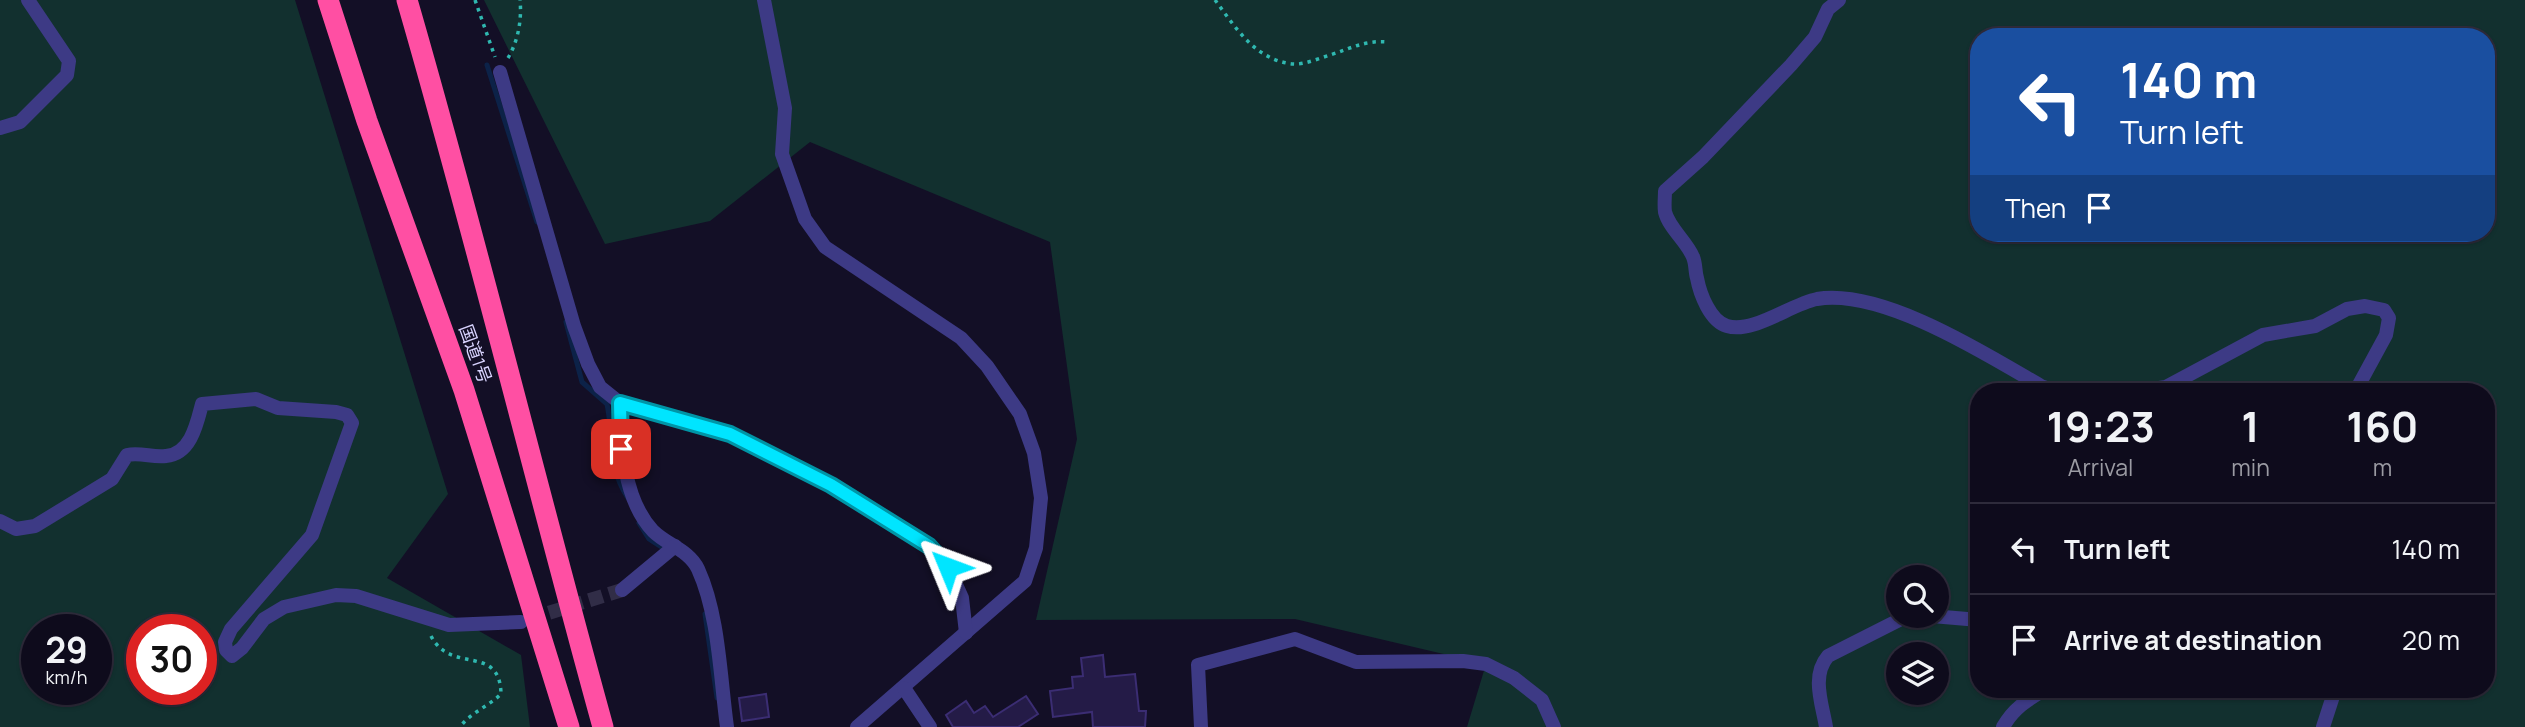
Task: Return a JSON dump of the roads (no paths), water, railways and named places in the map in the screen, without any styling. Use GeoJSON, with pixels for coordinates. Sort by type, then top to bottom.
{"type":"FeatureCollection","features":[{"type":"Feature","properties":{"kind":"highway","name":"国道1号"},"geometry":{"type":"LineString","coordinates":[[328,0],[367,121],[464,390],[569,727]]}},
{"type":"Feature","properties":{"kind":"highway","name":"国道1号"},"geometry":{"type":"LineString","coordinates":[[407,0],[449,145],[560,573],[603,727]]}},
{"type":"Feature","properties":{"kind":"street"},"geometry":{"type":"LineString","coordinates":[[0,128],[20,122],[67,75],[69,61],[28,0]]}},
{"type":"Feature","properties":{"kind":"street"},"geometry":{"type":"LineString","coordinates":[[764,0],[785,108],[782,154],[805,219],[825,247],[961,338],[988,366],[1020,414],[1034,453],[1041,498],[1037,548],[1025,581],[857,727]]}},
{"type":"Feature","properties":{"kind":"street"},"geometry":{"type":"LineString","coordinates":[[1839,0],[1828,9],[1815,37],[1791,65],[1703,157],[1665,191],[1665,213],[1693,258],[1697,280],[1710,309],[1716,320],[1728,326],[1756,324],[1817,299],[1852,299],[1948,332],[2037,383]]}},
{"type":"Feature","properties":{"kind":"street"},"geometry":{"type":"LineString","coordinates":[[500,72],[573,326],[600,387],[620,403],[730,434],[831,485],[929,546],[948,567],[962,598],[966,632]]}},
{"type":"Feature","properties":{"kind":"street"},"geometry":{"type":"LineString","coordinates":[[2173,383],[2263,335],[2315,326],[2347,309],[2365,306],[2384,310],[2389,318],[2386,334],[2359,383]]}},
{"type":"Feature","properties":{"kind":"street"},"geometry":{"type":"LineString","coordinates":[[0,521],[16,529],[35,526],[112,479],[127,455],[136,453],[165,457],[176,454],[187,444],[194,432],[202,404],[256,399],[278,408],[336,412],[347,415],[352,423],[312,534],[231,629],[225,642],[226,650],[232,656],[242,648],[264,619],[284,607],[336,595],[356,596],[449,625],[521,622]]}},
{"type":"Feature","properties":{"kind":"street"},"geometry":{"type":"LineString","coordinates":[[620,403],[621,449],[627,478],[641,514],[654,532],[696,565],[709,596],[727,727]]}},
{"type":"Feature","properties":{"kind":"street"},"geometry":{"type":"LineString","coordinates":[[622,590],[675,546]]}},
{"type":"Feature","properties":{"kind":"street"},"geometry":{"type":"LineString","coordinates":[[1949,617],[1970,619]]}},
{"type":"Feature","properties":{"kind":"street"},"geometry":{"type":"LineString","coordinates":[[1826,727],[1818,677],[1820,665],[1828,656],[1886,627]]}},
{"type":"Feature","properties":{"kind":"street"},"geometry":{"type":"LineString","coordinates":[[1201,727],[1198,664],[1295,639],[1356,662],[1486,664],[1514,678],[1542,700],[1554,727]]}},
{"type":"Feature","properties":{"kind":"street"},"geometry":{"type":"LineString","coordinates":[[904,688],[930,727]]}},
{"type":"Feature","properties":{"kind":"street"},"geometry":{"type":"LineString","coordinates":[[2003,727],[2010,715],[2031,698]]}},
{"type":"Feature","properties":{"kind":"street"},"geometry":{"type":"LineString","coordinates":[[2323,727],[2332,698]]}},
{"type":"Feature","properties":{"kind":"waterway"},"geometry":{"type":"LineString","coordinates":[[487,65],[537,222]]}},
{"type":"Feature","properties":{"kind":"waterway"},"geometry":{"type":"LineString","coordinates":[[566,322],[582,382],[607,404],[614,464],[628,498]]}},
{"type":"Feature","properties":{"kind":"waterway"},"geometry":{"type":"LineString","coordinates":[[639,523],[649,539],[666,550]]}},
{"type":"Feature","properties":{"kind":"waterway"},"geometry":{"type":"LineString","coordinates":[[705,614],[717,698]]}},
{"type":"Feature","properties":{"kind":"tunnel"},"geometry":{"type":"LineString","coordinates":[[529,619],[622,590]]}}]}
